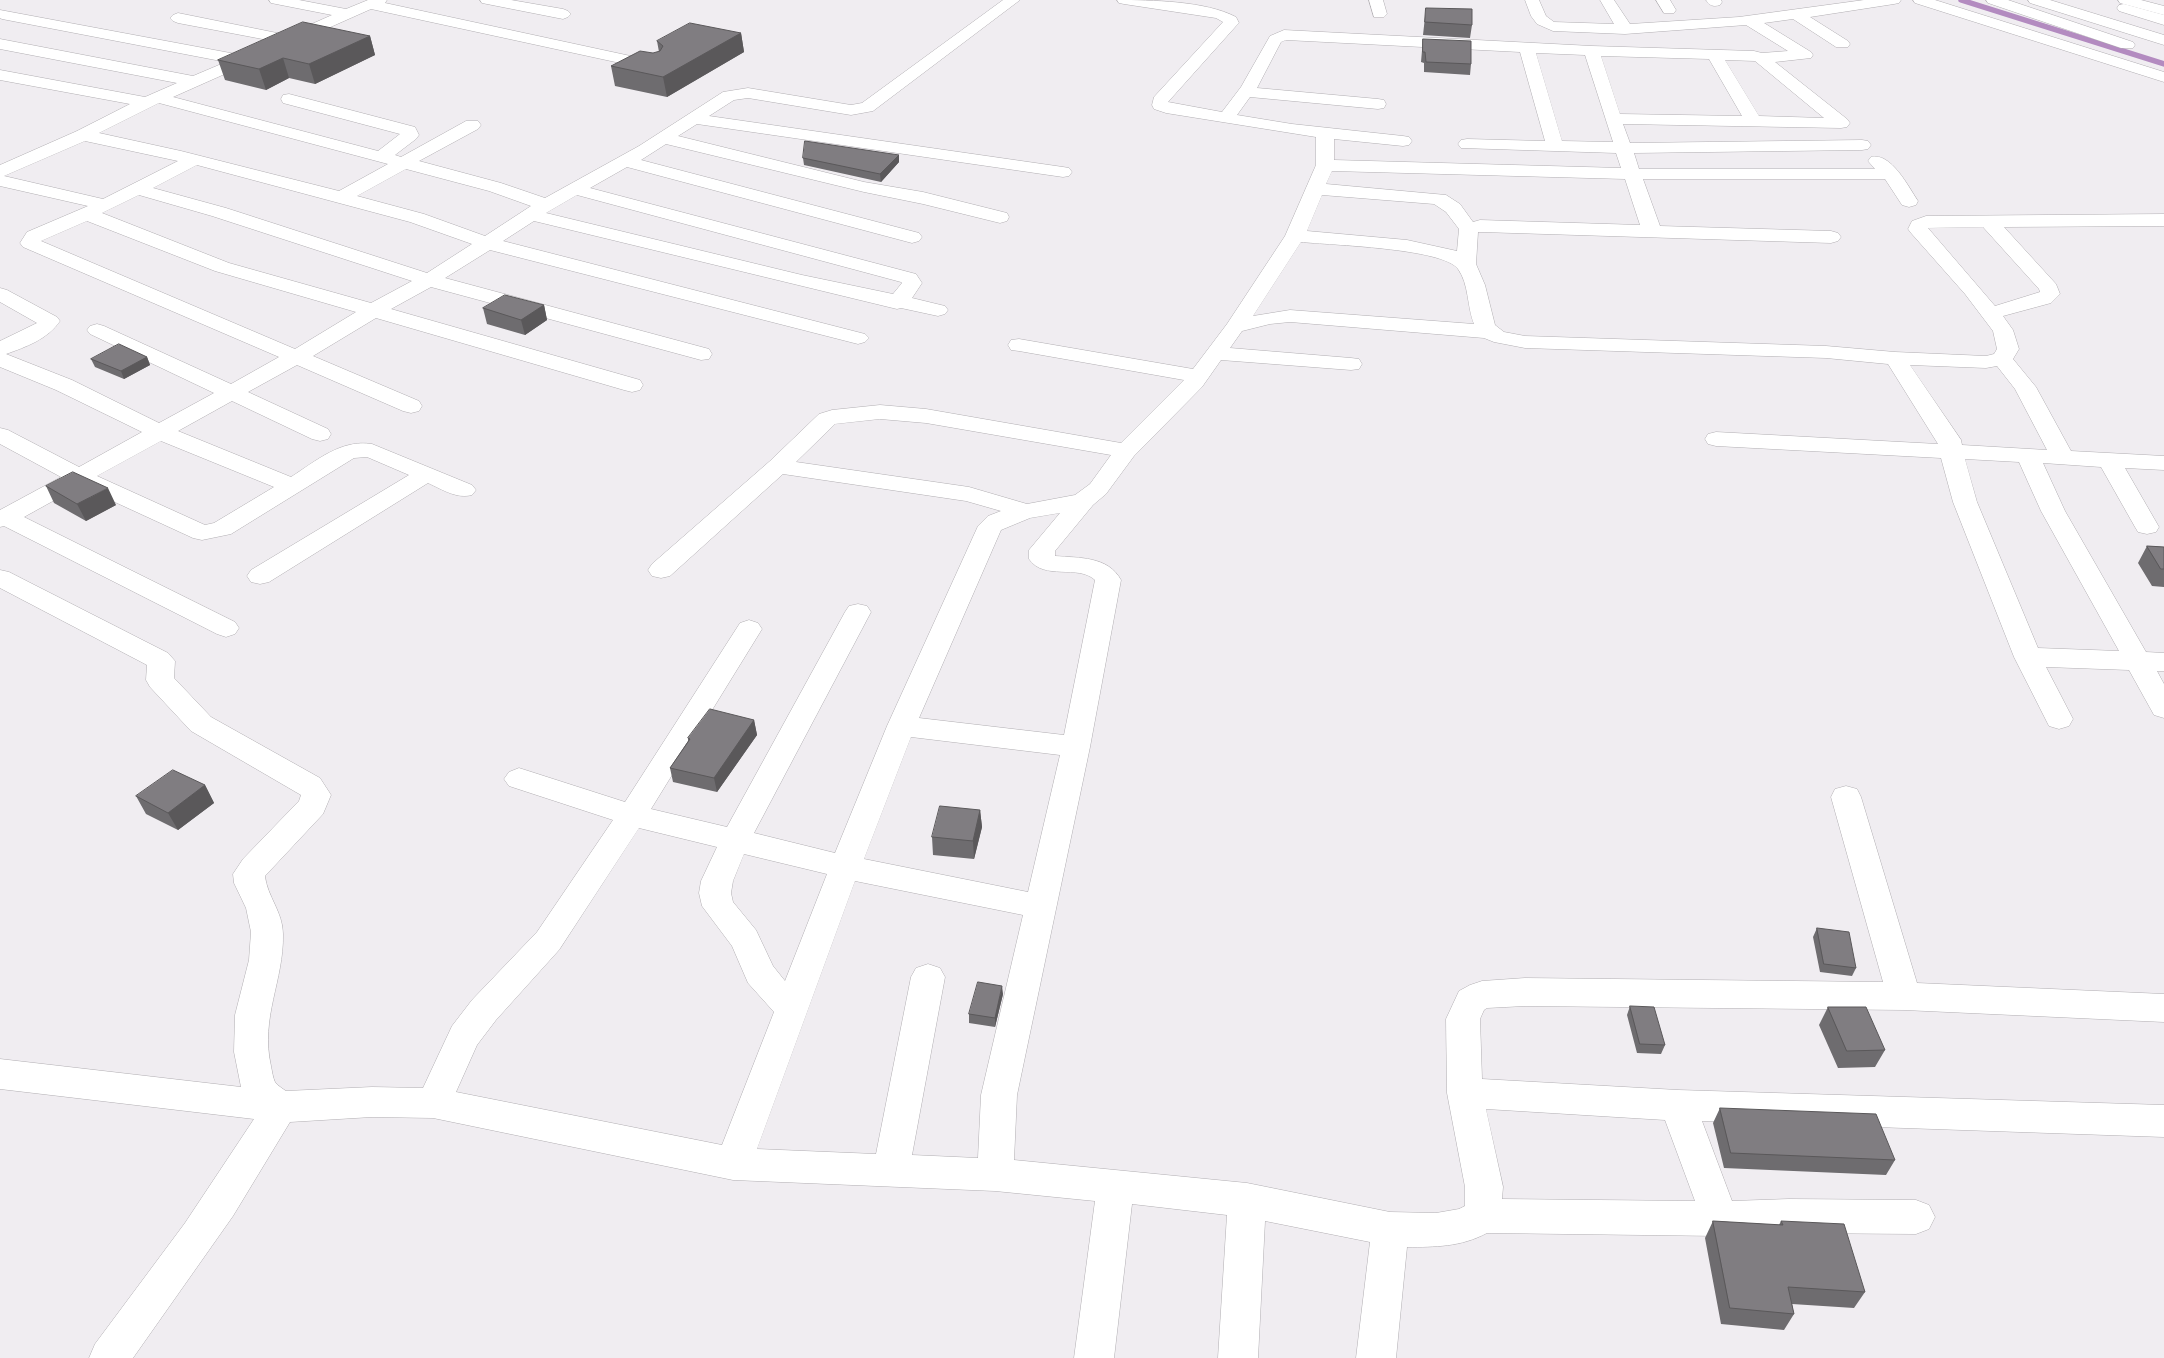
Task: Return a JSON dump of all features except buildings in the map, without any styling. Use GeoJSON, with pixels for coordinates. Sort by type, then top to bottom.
{"type":"FeatureCollection","features":[{"type":"Feature","properties":{"kind":"street"},"geometry":{"type":"LineString","coordinates":[[276,0],[348,14]]}},
{"type":"Feature","properties":{"kind":"street"},"geometry":{"type":"LineString","coordinates":[[487,0],[563,14]]}},
{"type":"Feature","properties":{"kind":"street"},"geometry":{"type":"LineString","coordinates":[[2,518],[233,394],[296,358],[374,310],[430,280],[538,210],[625,162],[729,96],[737,93],[748,93],[861,110],[1012,0]]}},
{"type":"Feature","properties":{"kind":"street"},"geometry":{"type":"LineString","coordinates":[[1124,0],[1220,14],[1229,18],[1231,23],[1160,101],[1160,105],[1166,108],[1325,134],[1402,141]]}},
{"type":"Feature","properties":{"kind":"street"},"geometry":{"type":"LineString","coordinates":[[1532,0],[1541,20],[1546,24],[1625,29],[1748,20],[1894,0]]}},
{"type":"Feature","properties":{"kind":"street"},"geometry":{"type":"LineString","coordinates":[[1607,0],[1625,29]]}},
{"type":"Feature","properties":{"kind":"street"},"geometry":{"type":"LineString","coordinates":[[1920,0],[2164,76]]}},
{"type":"Feature","properties":{"kind":"street"},"geometry":{"type":"LineString","coordinates":[[1993,0],[2141,50]]}},
{"type":"Feature","properties":{"kind":"street"},"geometry":{"type":"LineString","coordinates":[[2035,0],[2164,40]]}},
{"type":"Feature","properties":{"kind":"street"},"geometry":{"type":"LineString","coordinates":[[0,172],[194,81],[375,2],[657,66]]}},
{"type":"Feature","properties":{"kind":"street"},"geometry":{"type":"LineString","coordinates":[[2118,2],[2164,11]]}},
{"type":"Feature","properties":{"kind":"street"},"geometry":{"type":"LineString","coordinates":[[2118,2],[2164,20]]}},
{"type":"Feature","properties":{"kind":"street"},"geometry":{"type":"LineString","coordinates":[[1,14],[23,5]]}},
{"type":"Feature","properties":{"kind":"street"},"geometry":{"type":"LineString","coordinates":[[2065,9],[2083,10],[2154,31],[2164,31]]}},
{"type":"Feature","properties":{"kind":"street"},"geometry":{"type":"LineString","coordinates":[[1,14],[241,60]]}},
{"type":"Feature","properties":{"kind":"street"},"geometry":{"type":"LineString","coordinates":[[1795,14],[1842,44]]}},
{"type":"Feature","properties":{"kind":"street"},"geometry":{"type":"LineString","coordinates":[[178,18],[290,40]]}},
{"type":"Feature","properties":{"kind":"street"},"geometry":{"type":"LineString","coordinates":[[1226,118],[1246,92],[1275,39],[1284,35],[1381,38],[1592,51],[1745,55],[1761,58],[1804,55],[1748,20]]}},
{"type":"Feature","properties":{"kind":"street"},"geometry":{"type":"LineString","coordinates":[[18,79],[118,37]]}},
{"type":"Feature","properties":{"kind":"street"},"geometry":{"type":"LineString","coordinates":[[0,44],[71,56],[194,81]]}},
{"type":"Feature","properties":{"kind":"street"},"geometry":{"type":"LineString","coordinates":[[1527,47],[1555,146]]}},
{"type":"Feature","properties":{"kind":"street"},"geometry":{"type":"LineString","coordinates":[[1592,51],[1604,95],[1652,232]]}},
{"type":"Feature","properties":{"kind":"street"},"geometry":{"type":"LineString","coordinates":[[1715,54],[1721,69],[1754,121]]}},
{"type":"Feature","properties":{"kind":"street"},"geometry":{"type":"LineString","coordinates":[[1761,58],[1841,123],[1890,174],[1909,201]]}},
{"type":"Feature","properties":{"kind":"street"},"geometry":{"type":"LineString","coordinates":[[0,76],[153,100],[382,156],[495,187],[538,210],[897,303],[938,310]]}},
{"type":"Feature","properties":{"kind":"street"},"geometry":{"type":"LineString","coordinates":[[1246,92],[1378,104]]}},
{"type":"Feature","properties":{"kind":"street"},"geometry":{"type":"LineString","coordinates":[[289,99],[409,131],[410,135],[382,156]]}},
{"type":"Feature","properties":{"kind":"street"},"geometry":{"type":"LineString","coordinates":[[695,119],[949,157],[1064,172]]}},
{"type":"Feature","properties":{"kind":"street"},"geometry":{"type":"LineString","coordinates":[[1613,119],[1841,123]]}},
{"type":"Feature","properties":{"kind":"street"},"geometry":{"type":"LineString","coordinates":[[341,197],[406,163],[472,125]]}},
{"type":"Feature","properties":{"kind":"street"},"geometry":{"type":"LineString","coordinates":[[995,1175],[998,1095],[1076,747],[1108,580],[1104,571],[1089,567],[1046,562],[1042,559],[1042,550],[1084,500],[1098,489],[1126,451],[1198,376],[1235,327],[1295,236],[1325,164],[1325,134]]}},
{"type":"Feature","properties":{"kind":"street"},"geometry":{"type":"LineString","coordinates":[[82,135],[193,160],[341,197],[417,218],[486,242],[858,338]]}},
{"type":"Feature","properties":{"kind":"street"},"geometry":{"type":"LineString","coordinates":[[664,138],[854,185],[922,198],[1000,217]]}},
{"type":"Feature","properties":{"kind":"street"},"geometry":{"type":"LineString","coordinates":[[1467,144],[1623,148],[1862,145]]}},
{"type":"Feature","properties":{"kind":"street"},"geometry":{"type":"LineString","coordinates":[[193,160],[106,205],[34,236],[30,243],[411,406]]}},
{"type":"Feature","properties":{"kind":"street"},"geometry":{"type":"LineString","coordinates":[[625,162],[912,237]]}},
{"type":"Feature","properties":{"kind":"street"},"geometry":{"type":"LineString","coordinates":[[1325,164],[1633,174],[1890,174]]}},
{"type":"Feature","properties":{"kind":"street"},"geometry":{"type":"LineString","coordinates":[[0,181],[106,205]]}},
{"type":"Feature","properties":{"kind":"street"},"geometry":{"type":"LineString","coordinates":[[138,189],[219,212],[430,280],[701,354]]}},
{"type":"Feature","properties":{"kind":"street"},"geometry":{"type":"LineString","coordinates":[[574,189],[909,278],[912,283],[911,286],[897,303]]}},
{"type":"Feature","properties":{"kind":"street"},"geometry":{"type":"LineString","coordinates":[[1314,189],[1439,199],[1452,208],[1469,229],[1466,264]]}},
{"type":"Feature","properties":{"kind":"street"},"geometry":{"type":"LineString","coordinates":[[87,214],[222,268],[632,385]]}},
{"type":"Feature","properties":{"kind":"street"},"geometry":{"type":"LineString","coordinates":[[1235,327],[1269,318],[1290,316],[1489,332],[1504,338],[1525,342],[1826,352],[1896,358],[1986,362],[2002,358],[2008,348],[2003,330],[1972,290],[1945,262],[1918,229],[1919,225],[1926,222],[2164,220]]}},
{"type":"Feature","properties":{"kind":"street"},"geometry":{"type":"LineString","coordinates":[[1989,222],[2049,288],[2050,294],[2044,299],[1990,313]]}},
{"type":"Feature","properties":{"kind":"street"},"geometry":{"type":"LineString","coordinates":[[1469,229],[1488,226],[1831,237]]}},
{"type":"Feature","properties":{"kind":"street"},"geometry":{"type":"LineString","coordinates":[[1295,236],[1435,251],[1458,257],[1466,264],[1475,282],[1484,322],[1489,332]]}},
{"type":"Feature","properties":{"kind":"street"},"geometry":{"type":"LineString","coordinates":[[0,294],[50,321],[42,330],[0,349]]}},
{"type":"Feature","properties":{"kind":"street"},"geometry":{"type":"LineString","coordinates":[[97,330],[320,434]]}},
{"type":"Feature","properties":{"kind":"street"},"geometry":{"type":"LineString","coordinates":[[1019,346],[1198,376]]}},
{"type":"Feature","properties":{"kind":"street"},"geometry":{"type":"LineString","coordinates":[[1216,353],[1351,364]]}},
{"type":"Feature","properties":{"kind":"street"},"geometry":{"type":"LineString","coordinates":[[1896,358],[1949,440],[1958,482],[1965,502],[2028,656],[2059,719]]}},
{"type":"Feature","properties":{"kind":"street"},"geometry":{"type":"LineString","coordinates":[[2002,358],[2025,387],[2062,457]]}},
{"type":"Feature","properties":{"kind":"street"},"geometry":{"type":"LineString","coordinates":[[0,359],[64,385],[160,432],[291,485]]}},
{"type":"Feature","properties":{"kind":"street"},"geometry":{"type":"LineString","coordinates":[[661,570],[828,419],[853,413],[880,412],[926,416],[1126,451]]}},
{"type":"Feature","properties":{"kind":"street"},"geometry":{"type":"LineString","coordinates":[[0,435],[78,476],[202,533],[222,529],[291,485],[346,453],[359,449],[372,451],[464,490]]}},
{"type":"Feature","properties":{"kind":"street"},"geometry":{"type":"LineString","coordinates":[[1716,438],[2164,463]]}},
{"type":"Feature","properties":{"kind":"street"},"geometry":{"type":"LineString","coordinates":[[2027,455],[2053,511],[2136,662],[2164,708]]}},
{"type":"Feature","properties":{"kind":"street"},"geometry":{"type":"LineString","coordinates":[[2109,460],[2147,527]]}},
{"type":"Feature","properties":{"kind":"street"},"geometry":{"type":"LineString","coordinates":[[778,466],[969,494],[1026,512]]}},
{"type":"Feature","properties":{"kind":"street"},"geometry":{"type":"LineString","coordinates":[[260,576],[427,474]]}},
{"type":"Feature","properties":{"kind":"street"},"geometry":{"type":"LineString","coordinates":[[733,1164],[845,866],[902,726],[990,526],[997,521],[1026,512],[1084,500]]}},
{"type":"Feature","properties":{"kind":"street"},"geometry":{"type":"LineString","coordinates":[[2,518],[226,628]]}},
{"type":"Feature","properties":{"kind":"street"},"geometry":{"type":"LineString","coordinates":[[0,578],[161,661],[160,680],[201,724],[310,785],[316,795],[312,806],[254,866],[249,874],[250,883],[262,908],[267,932],[265,960],[252,1015],[251,1052],[259,1090],[280,1108]]}},
{"type":"Feature","properties":{"kind":"street"},"geometry":{"type":"LineString","coordinates":[[792,1008],[760,974],[745,939],[718,906],[715,893],[717,881],[735,840],[858,612]]}},
{"type":"Feature","properties":{"kind":"street"},"geometry":{"type":"LineString","coordinates":[[433,1103],[464,1036],[484,1010],[548,942],[632,815],[749,629]]}},
{"type":"Feature","properties":{"kind":"street"},"geometry":{"type":"LineString","coordinates":[[2028,656],[2164,662]]}},
{"type":"Feature","properties":{"kind":"street"},"geometry":{"type":"LineString","coordinates":[[902,726],[1076,747]]}},
{"type":"Feature","properties":{"kind":"street"},"geometry":{"type":"LineString","coordinates":[[519,779],[632,815],[845,866],[1039,906]]}},
{"type":"Feature","properties":{"kind":"street"},"geometry":{"type":"LineString","coordinates":[[1846,797],[1904,996]]}},
{"type":"Feature","properties":{"kind":"street"},"geometry":{"type":"LineString","coordinates":[[891,1171],[928,977]]}},
{"type":"Feature","properties":{"kind":"street"},"geometry":{"type":"LineString","coordinates":[[1483,1216],[1484,1187],[1465,1093],[1463,1019],[1471,1001],[1482,995],[1525,992],[1904,996],[2164,1008]]}},
{"type":"Feature","properties":{"kind":"street"},"geometry":{"type":"LineString","coordinates":[[0,1074],[280,1108],[372,1102],[433,1103],[733,1164],[995,1175],[1116,1186],[1247,1200],[1390,1229],[1436,1230],[1464,1226],[1483,1216],[1720,1219],[1789,1216],[1916,1217]]}},
{"type":"Feature","properties":{"kind":"street"},"geometry":{"type":"LineString","coordinates":[[1465,1093],[1678,1105],[2164,1121]]}},
{"type":"Feature","properties":{"kind":"street"},"geometry":{"type":"LineString","coordinates":[[1678,1105],[1720,1219]]}},
{"type":"Feature","properties":{"kind":"street"},"geometry":{"type":"LineString","coordinates":[[109,1358],[164,1285],[247,1164],[280,1108]]}},
{"type":"Feature","properties":{"kind":"street"},"geometry":{"type":"LineString","coordinates":[[1094,1358],[1116,1186]]}},
{"type":"Feature","properties":{"kind":"street"},"geometry":{"type":"LineString","coordinates":[[1238,1358],[1247,1200]]}},
{"type":"Feature","properties":{"kind":"street"},"geometry":{"type":"LineString","coordinates":[[1376,1358],[1390,1229]]}},
{"type":"Feature","properties":{"kind":"waterway"},"geometry":{"type":"LineString","coordinates":[[1961,0],[2164,64]]}}]}
